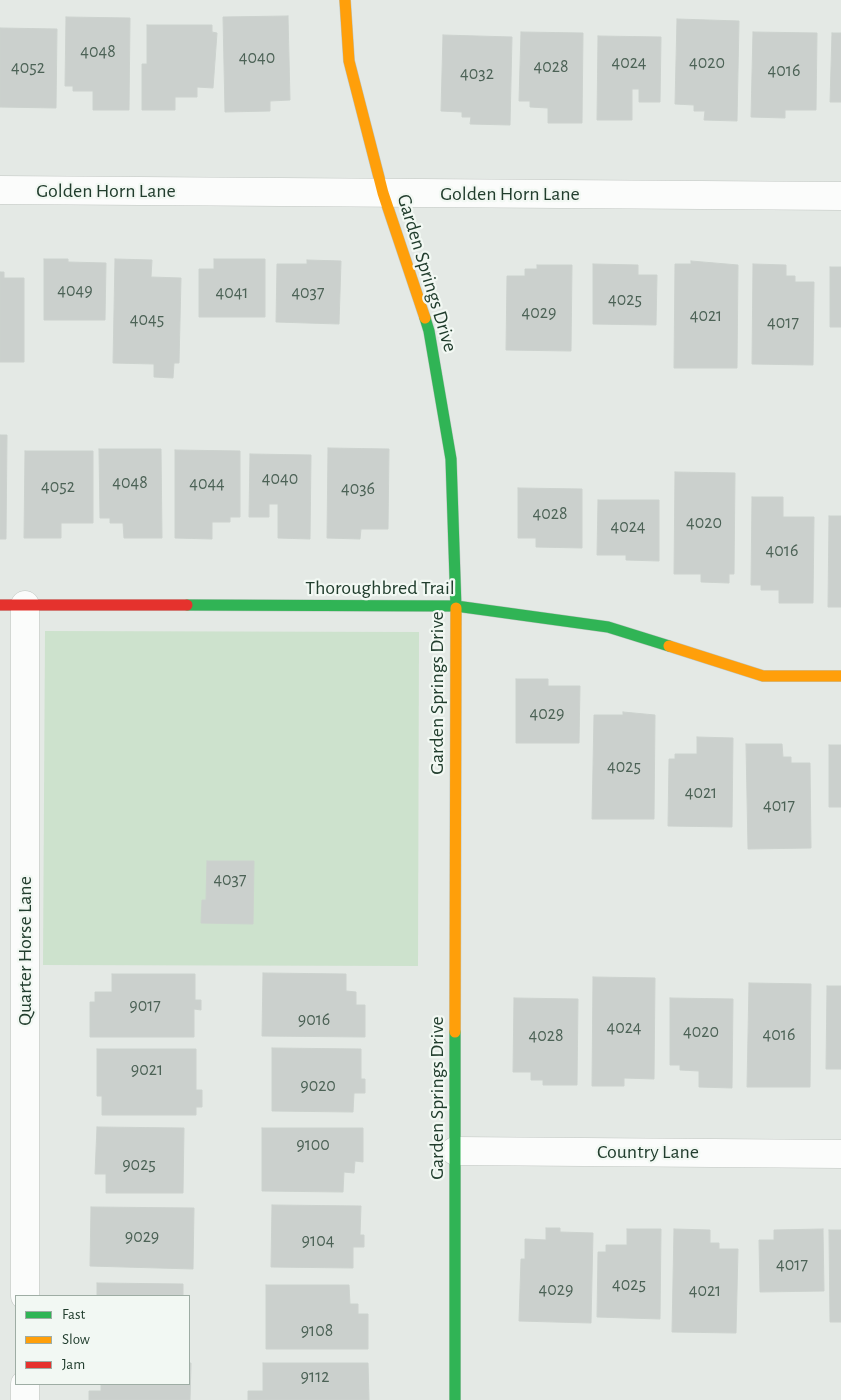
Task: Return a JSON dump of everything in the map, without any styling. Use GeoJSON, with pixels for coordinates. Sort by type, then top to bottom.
{"type":"FeatureCollection","features":[{"type":"Feature","properties":{"kind":"street","name":"Garden Springs Drive"},"geometry":{"type":"LineString","coordinates":[[345,0],[349,61],[383,193],[429,331],[452,459],[456,606],[455,1400]]}},
{"type":"Feature","properties":{"kind":"street","name":"Golden Horn Lane"},"geometry":{"type":"LineString","coordinates":[[0,190],[841,196]]}},
{"type":"Feature","properties":{"kind":"street","name":"Thoroughbred Trail"},"geometry":{"type":"LineString","coordinates":[[12,605],[456,606],[608,627],[763,676],[841,676]]}},
{"type":"Feature","properties":{"kind":"street","name":"Quarter Horse Lane"},"geometry":{"type":"LineString","coordinates":[[12,605],[25,1295]]}},
{"type":"Feature","properties":{"kind":"street","name":"Country Lane"},"geometry":{"type":"LineString","coordinates":[[455,1152],[841,1154]]}},
{"type":"Feature","properties":{"kind":"street"},"geometry":{"type":"LineString","coordinates":[[25,1385],[25,1400]]}},
{"type":"Feature","properties":{"kind":"green space"},"geometry":{"type":"Polygon","coordinates":[[[45,631],[419,632],[418,966],[43,965],[45,631]]]}},
{"type":"Feature","properties":{"kind":"building"},"geometry":{"type":"Polygon","coordinates":[[[288,16],[290,100],[270,101],[270,111],[225,112],[223,17],[288,16]]]}},
{"type":"Feature","properties":{"kind":"building"},"geometry":{"type":"Polygon","coordinates":[[[66,17],[130,18],[129,110],[93,110],[93,91],[73,91],[73,86],[65,86],[66,17]]]}},
{"type":"Feature","properties":{"kind":"building"},"geometry":{"type":"Polygon","coordinates":[[[677,19],[739,21],[737,121],[704,120],[705,111],[694,111],[694,105],[675,104],[677,19]]]}},
{"type":"Feature","properties":{"kind":"building"},"geometry":{"type":"Polygon","coordinates":[[[147,25],[212,25],[212,32],[217,33],[213,88],[197,87],[197,97],[175,97],[175,110],[142,110],[142,64],[147,64],[147,25]]]}},
{"type":"Feature","properties":{"kind":"building"},"geometry":{"type":"Polygon","coordinates":[[[0,28],[57,29],[56,108],[0,107],[0,28]]]}},
{"type":"Feature","properties":{"kind":"building"},"geometry":{"type":"Polygon","coordinates":[[[521,32],[583,33],[582,123],[548,123],[548,108],[530,107],[530,101],[519,101],[521,32]]]}},
{"type":"Feature","properties":{"kind":"building"},"geometry":{"type":"Polygon","coordinates":[[[753,32],[817,33],[816,110],[785,110],[785,118],[751,117],[753,32]]]}},
{"type":"Feature","properties":{"kind":"building"},"geometry":{"type":"Polygon","coordinates":[[[832,33],[841,33],[841,102],[830,102],[832,33]]]}},
{"type":"Feature","properties":{"kind":"building"},"geometry":{"type":"Polygon","coordinates":[[[443,35],[512,37],[510,125],[470,124],[471,117],[462,117],[462,112],[441,111],[443,35]]]}},
{"type":"Feature","properties":{"kind":"building"},"geometry":{"type":"Polygon","coordinates":[[[598,36],[661,37],[660,102],[639,102],[639,89],[632,89],[632,120],[597,120],[598,36]]]}},
{"type":"Feature","properties":{"kind":"building"},"geometry":{"type":"Polygon","coordinates":[[[44,259],[68,259],[68,262],[106,263],[105,320],[44,320],[44,259]]]}},
{"type":"Feature","properties":{"kind":"building"},"geometry":{"type":"Polygon","coordinates":[[[115,259],[152,260],[151,277],[181,278],[179,363],[174,363],[173,378],[154,377],[154,364],[113,363],[115,259]]]}},
{"type":"Feature","properties":{"kind":"building"},"geometry":{"type":"Polygon","coordinates":[[[214,259],[265,259],[265,317],[199,317],[199,269],[214,269],[214,259]]]}},
{"type":"Feature","properties":{"kind":"building"},"geometry":{"type":"Polygon","coordinates":[[[307,260],[341,261],[339,324],[276,322],[277,264],[307,264],[307,260]]]}},
{"type":"Feature","properties":{"kind":"building"},"geometry":{"type":"Polygon","coordinates":[[[691,261],[738,265],[737,368],[674,368],[675,264],[691,264],[691,261]]]}},
{"type":"Feature","properties":{"kind":"building"},"geometry":{"type":"Polygon","coordinates":[[[593,264],[638,265],[638,275],[657,275],[656,325],[593,324],[593,264]]]}},
{"type":"Feature","properties":{"kind":"building"},"geometry":{"type":"Polygon","coordinates":[[[753,264],[786,265],[786,276],[795,276],[795,282],[814,282],[813,365],[752,364],[753,264]]]}},
{"type":"Feature","properties":{"kind":"building"},"geometry":{"type":"Polygon","coordinates":[[[537,265],[572,265],[571,351],[506,350],[507,276],[525,276],[525,269],[537,269],[537,265]]]}},
{"type":"Feature","properties":{"kind":"building"},"geometry":{"type":"Polygon","coordinates":[[[830,267],[841,267],[841,327],[830,327],[830,267]]]}},
{"type":"Feature","properties":{"kind":"building"},"geometry":{"type":"Polygon","coordinates":[[[0,272],[4,272],[4,278],[24,278],[24,362],[0,362],[0,272]]]}},
{"type":"Feature","properties":{"kind":"building"},"geometry":{"type":"Polygon","coordinates":[[[0,435],[7,435],[6,539],[0,539],[0,435]]]}},
{"type":"Feature","properties":{"kind":"building"},"geometry":{"type":"Polygon","coordinates":[[[328,448],[389,449],[388,529],[361,529],[360,539],[327,538],[328,448]]]}},
{"type":"Feature","properties":{"kind":"building"},"geometry":{"type":"Polygon","coordinates":[[[99,449],[161,449],[162,538],[124,538],[123,523],[110,523],[110,518],[100,518],[99,449]]]}},
{"type":"Feature","properties":{"kind":"building"},"geometry":{"type":"Polygon","coordinates":[[[175,450],[240,451],[240,517],[230,517],[230,522],[212,522],[212,539],[175,538],[175,450]]]}},
{"type":"Feature","properties":{"kind":"building"},"geometry":{"type":"Polygon","coordinates":[[[25,451],[93,451],[93,523],[61,523],[61,538],[24,538],[25,451]]]}},
{"type":"Feature","properties":{"kind":"building"},"geometry":{"type":"Polygon","coordinates":[[[250,454],[311,455],[310,539],[278,538],[278,504],[269,504],[269,517],[249,517],[250,454]]]}},
{"type":"Feature","properties":{"kind":"building"},"geometry":{"type":"Polygon","coordinates":[[[675,472],[735,473],[734,574],[729,574],[729,583],[701,582],[701,574],[674,574],[675,472]]]}},
{"type":"Feature","properties":{"kind":"building"},"geometry":{"type":"Polygon","coordinates":[[[518,488],[582,489],[582,548],[536,547],[536,538],[518,538],[518,488]]]}},
{"type":"Feature","properties":{"kind":"building"},"geometry":{"type":"Polygon","coordinates":[[[752,497],[783,497],[783,517],[814,517],[813,603],[779,603],[779,590],[761,590],[761,585],[751,585],[752,497]]]}},
{"type":"Feature","properties":{"kind":"building"},"geometry":{"type":"Polygon","coordinates":[[[598,500],[659,500],[659,561],[626,560],[626,555],[597,555],[598,500]]]}},
{"type":"Feature","properties":{"kind":"building"},"geometry":{"type":"Polygon","coordinates":[[[829,516],[841,516],[841,607],[828,607],[829,516]]]}},
{"type":"Feature","properties":{"kind":"building"},"geometry":{"type":"Polygon","coordinates":[[[516,679],[548,679],[548,686],[580,686],[579,743],[516,743],[516,679]]]}},
{"type":"Feature","properties":{"kind":"building"},"geometry":{"type":"Polygon","coordinates":[[[623,712],[655,715],[654,819],[592,819],[594,715],[623,715],[623,712]]]}},
{"type":"Feature","properties":{"kind":"building"},"geometry":{"type":"Polygon","coordinates":[[[697,737],[733,738],[732,827],[668,826],[669,759],[675,759],[675,754],[697,754],[697,737]]]}},
{"type":"Feature","properties":{"kind":"building"},"geometry":{"type":"Polygon","coordinates":[[[746,744],[782,744],[783,757],[791,757],[791,763],[810,763],[811,848],[748,849],[746,744]]]}},
{"type":"Feature","properties":{"kind":"building"},"geometry":{"type":"Polygon","coordinates":[[[829,745],[841,745],[841,807],[829,807],[829,745]]]}},
{"type":"Feature","properties":{"kind":"building"},"geometry":{"type":"Polygon","coordinates":[[[207,861],[254,861],[253,924],[201,923],[202,900],[206,900],[207,861]]]}},
{"type":"Feature","properties":{"kind":"building"},"geometry":{"type":"Polygon","coordinates":[[[263,973],[346,974],[346,991],[356,992],[356,1005],[365,1005],[365,1037],[262,1036],[263,973]]]}},
{"type":"Feature","properties":{"kind":"building"},"geometry":{"type":"Polygon","coordinates":[[[112,974],[195,974],[195,1000],[201,1000],[201,1010],[194,1009],[194,1037],[90,1037],[90,1002],[95,1002],[95,992],[112,992],[112,974]]]}},
{"type":"Feature","properties":{"kind":"building"},"geometry":{"type":"Polygon","coordinates":[[[593,977],[655,978],[654,1079],[624,1078],[624,1086],[592,1086],[593,977]]]}},
{"type":"Feature","properties":{"kind":"building"},"geometry":{"type":"Polygon","coordinates":[[[749,983],[811,984],[810,1087],[747,1087],[749,983]]]}},
{"type":"Feature","properties":{"kind":"building"},"geometry":{"type":"Polygon","coordinates":[[[827,986],[841,986],[841,1069],[826,1069],[827,986]]]}},
{"type":"Feature","properties":{"kind":"building"},"geometry":{"type":"Polygon","coordinates":[[[514,998],[578,999],[577,1085],[543,1085],[543,1080],[531,1080],[531,1072],[513,1072],[514,998]]]}},
{"type":"Feature","properties":{"kind":"building"},"geometry":{"type":"Polygon","coordinates":[[[670,998],[733,999],[732,1088],[699,1087],[699,1071],[680,1070],[680,1065],[670,1065],[670,998]]]}},
{"type":"Feature","properties":{"kind":"building"},"geometry":{"type":"Polygon","coordinates":[[[272,1048],[361,1049],[361,1079],[365,1079],[365,1093],[354,1093],[353,1112],[272,1111],[272,1048]]]}},
{"type":"Feature","properties":{"kind":"building"},"geometry":{"type":"Polygon","coordinates":[[[97,1049],[196,1049],[196,1090],[202,1090],[202,1107],[196,1107],[196,1115],[102,1115],[102,1096],[97,1096],[97,1049]]]}},
{"type":"Feature","properties":{"kind":"building"},"geometry":{"type":"Polygon","coordinates":[[[97,1127],[184,1128],[183,1193],[106,1193],[106,1174],[95,1174],[97,1127]]]}},
{"type":"Feature","properties":{"kind":"building"},"geometry":{"type":"Polygon","coordinates":[[[262,1128],[363,1128],[363,1162],[355,1161],[354,1173],[344,1172],[343,1192],[262,1191],[262,1128]]]}},
{"type":"Feature","properties":{"kind":"building"},"geometry":{"type":"Polygon","coordinates":[[[272,1205],[361,1206],[360,1235],[364,1235],[364,1247],[353,1247],[353,1268],[271,1267],[272,1205]]]}},
{"type":"Feature","properties":{"kind":"building"},"geometry":{"type":"Polygon","coordinates":[[[91,1207],[194,1208],[193,1269],[90,1266],[91,1207]]]}},
{"type":"Feature","properties":{"kind":"building"},"geometry":{"type":"Polygon","coordinates":[[[546,1228],[560,1228],[560,1232],[593,1233],[591,1323],[519,1321],[521,1259],[525,1259],[525,1239],[546,1240],[546,1228]]]}},
{"type":"Feature","properties":{"kind":"building"},"geometry":{"type":"Polygon","coordinates":[[[627,1229],[661,1229],[660,1319],[597,1317],[598,1252],[606,1252],[606,1245],[627,1245],[627,1229]]]}},
{"type":"Feature","properties":{"kind":"building"},"geometry":{"type":"Polygon","coordinates":[[[674,1229],[710,1230],[710,1243],[719,1243],[719,1249],[738,1249],[736,1333],[672,1332],[674,1229]]]}},
{"type":"Feature","properties":{"kind":"building"},"geometry":{"type":"Polygon","coordinates":[[[823,1229],[824,1291],[760,1292],[759,1240],[774,1240],[774,1230],[823,1229]]]}},
{"type":"Feature","properties":{"kind":"building"},"geometry":{"type":"Polygon","coordinates":[[[829,1230],[841,1230],[841,1322],[830,1322],[829,1230]]]}},
{"type":"Feature","properties":{"kind":"building"},"geometry":{"type":"Polygon","coordinates":[[[97,1283],[183,1284],[183,1295],[97,1295],[97,1283]]]}},
{"type":"Feature","properties":{"kind":"building"},"geometry":{"type":"Polygon","coordinates":[[[266,1285],[349,1285],[350,1304],[358,1304],[358,1314],[368,1314],[368,1349],[266,1349],[266,1285]]]}},
{"type":"Feature","properties":{"kind":"building"},"geometry":{"type":"Polygon","coordinates":[[[191,1363],[190,1400],[89,1400],[89,1391],[101,1391],[101,1385],[190,1385],[191,1363]]]}},
{"type":"Feature","properties":{"kind":"building"},"geometry":{"type":"Polygon","coordinates":[[[263,1363],[368,1363],[369,1400],[248,1400],[248,1391],[263,1391],[263,1363]]]}},
{"type":"Feature","properties":{"kind":"traffic: fast"},"geometry":{"type":"LineString","coordinates":[[425,318],[429,331],[451,459],[456,608]]}},
{"type":"Feature","properties":{"kind":"traffic: fast"},"geometry":{"type":"LineString","coordinates":[[187,605],[456,606],[608,627],[669,646]]}},
{"type":"Feature","properties":{"kind":"traffic: fast"},"geometry":{"type":"LineString","coordinates":[[455,1032],[455,1400]]}},
{"type":"Feature","properties":{"kind":"traffic: slow"},"geometry":{"type":"LineString","coordinates":[[345,0],[349,61],[383,193],[425,318]]}},
{"type":"Feature","properties":{"kind":"traffic: slow"},"geometry":{"type":"LineString","coordinates":[[455,1032],[456,608]]}},
{"type":"Feature","properties":{"kind":"traffic: slow"},"geometry":{"type":"LineString","coordinates":[[669,646],[763,676],[841,676]]}},
{"type":"Feature","properties":{"kind":"traffic: jam"},"geometry":{"type":"LineString","coordinates":[[0,605],[187,605]]}}]}
